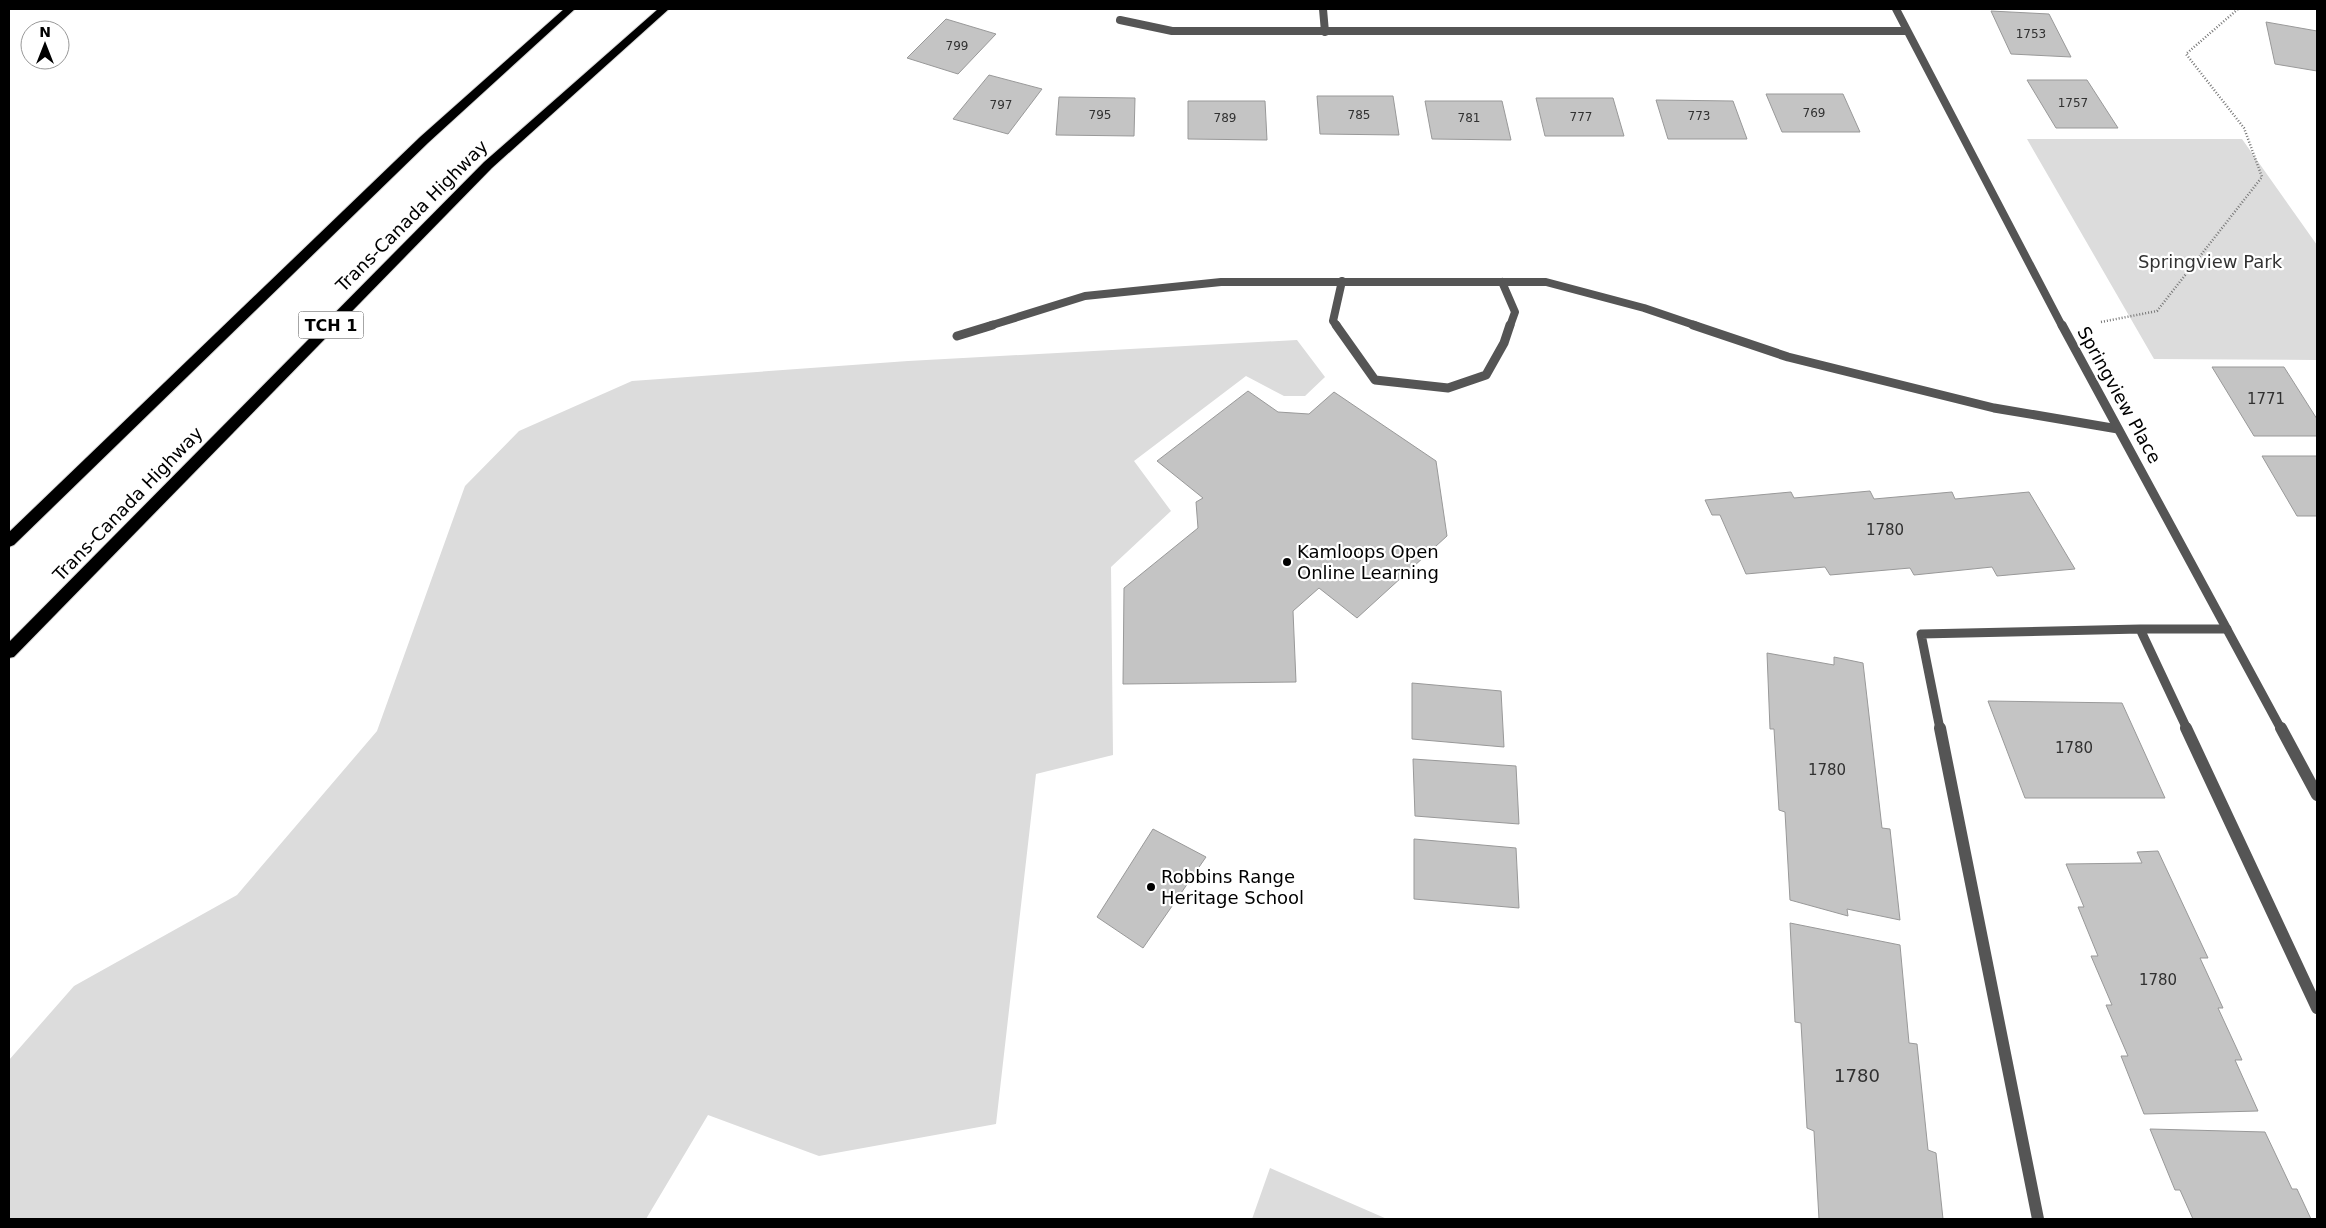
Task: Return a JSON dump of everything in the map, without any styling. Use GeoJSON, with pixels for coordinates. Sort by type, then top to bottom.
{"type":"FeatureCollection","features":[{"type":"Feature","properties":{"kind":"highway"},"geometry":{"type":"LineString","coordinates":[[9,541],[424,140],[570,9]]}},
{"type":"Feature","properties":{"kind":"highway","name":"Trans-Canada Highway"},"geometry":{"type":"LineString","coordinates":[[9,652],[488,165],[664,9]]}},
{"type":"Feature","properties":{"kind":"street"},"geometry":{"type":"LineString","coordinates":[[1323,9],[1325,32]]}},
{"type":"Feature","properties":{"kind":"street","name":"Springview Place"},"geometry":{"type":"LineString","coordinates":[[1896,9],[2118,429],[2317,795]]}},
{"type":"Feature","properties":{"kind":"street"},"geometry":{"type":"LineString","coordinates":[[1120,20],[1172,31],[1906,31]]}},
{"type":"Feature","properties":{"kind":"street"},"geometry":{"type":"LineString","coordinates":[[1342,281],[1333,321],[1375,380],[1448,388],[1486,375],[1504,343],[1515,312],[1502,282]]}},
{"type":"Feature","properties":{"kind":"street"},"geometry":{"type":"LineString","coordinates":[[957,336],[1085,296],[1220,282],[1546,282],[1644,308],[1788,357],[1994,408],[2118,429]]}},
{"type":"Feature","properties":{"kind":"street"},"geometry":{"type":"LineString","coordinates":[[2038,1219],[1922,634],[2227,628]]}},
{"type":"Feature","properties":{"kind":"street"},"geometry":{"type":"LineString","coordinates":[[2140,629],[2317,1008]]}},
{"type":"Feature","properties":{"kind":"path"},"geometry":{"type":"LineString","coordinates":[[2101,322],[2157,310],[2262,177],[2244,128],[2186,54],[2238,9]]}},
{"type":"Feature","properties":{"kind":"green space","name":"Springview Park"},"geometry":{"type":"Polygon","coordinates":[[[2027,139],[2242,139],[2317,245],[2317,360],[2154,359],[2027,139]]]}},
{"type":"Feature","properties":{"kind":"green space"},"geometry":{"type":"Polygon","coordinates":[[[1297,340],[1325,377],[1305,396],[1284,396],[1246,376],[1134,461],[1171,511],[1111,567],[1113,755],[1036,774],[996,1124],[819,1156],[708,1115],[646,1219],[9,1219],[9,1060],[74,986],[237,895],[377,731],[465,486],[519,431],[632,381],[908,361],[1297,340]]]}},
{"type":"Feature","properties":{"kind":"green space"},"geometry":{"type":"Polygon","coordinates":[[[1270,1168],[1387,1219],[1252,1219],[1270,1168]]]}},
{"type":"Feature","properties":{"kind":"building"},"geometry":{"type":"Polygon","coordinates":[[[1991,11],[2049,14],[2071,57],[2011,54],[1991,11]]]}},
{"type":"Feature","properties":{"kind":"building"},"geometry":{"type":"Polygon","coordinates":[[[946,19],[996,34],[958,74],[907,58],[946,19]]]}},
{"type":"Feature","properties":{"kind":"building"},"geometry":{"type":"Polygon","coordinates":[[[2266,22],[2317,31],[2317,71],[2275,64],[2266,22]]]}},
{"type":"Feature","properties":{"kind":"building"},"geometry":{"type":"Polygon","coordinates":[[[989,75],[1042,89],[1008,134],[953,119],[989,75]]]}},
{"type":"Feature","properties":{"kind":"building"},"geometry":{"type":"Polygon","coordinates":[[[2027,80],[2087,80],[2118,128],[2056,128],[2027,80]]]}},
{"type":"Feature","properties":{"kind":"building"},"geometry":{"type":"Polygon","coordinates":[[[1766,94],[1843,94],[1860,132],[1782,132],[1766,94]]]}},
{"type":"Feature","properties":{"kind":"building"},"geometry":{"type":"Polygon","coordinates":[[[1317,96],[1393,96],[1399,135],[1320,134],[1317,96]]]}},
{"type":"Feature","properties":{"kind":"building"},"geometry":{"type":"Polygon","coordinates":[[[1059,97],[1135,98],[1134,136],[1056,135],[1059,97]]]}},
{"type":"Feature","properties":{"kind":"building"},"geometry":{"type":"Polygon","coordinates":[[[1536,98],[1613,98],[1624,136],[1545,136],[1536,98]]]}},
{"type":"Feature","properties":{"kind":"building"},"geometry":{"type":"Polygon","coordinates":[[[1656,100],[1733,101],[1747,139],[1668,139],[1656,100]]]}},
{"type":"Feature","properties":{"kind":"building"},"geometry":{"type":"Polygon","coordinates":[[[1188,101],[1265,101],[1267,140],[1188,139],[1188,101]]]}},
{"type":"Feature","properties":{"kind":"building"},"geometry":{"type":"Polygon","coordinates":[[[1425,101],[1502,101],[1511,140],[1432,139],[1425,101]]]}},
{"type":"Feature","properties":{"kind":"building"},"geometry":{"type":"Polygon","coordinates":[[[2212,367],[2284,367],[2317,419],[2317,436],[2254,436],[2212,367]]]}},
{"type":"Feature","properties":{"kind":"building","name":"Kamloops Open Online Learning"},"geometry":{"type":"Polygon","coordinates":[[[1248,391],[1278,412],[1309,414],[1334,392],[1436,461],[1447,536],[1357,618],[1319,588],[1293,611],[1296,682],[1123,684],[1124,588],[1198,528],[1196,502],[1203,498],[1157,461],[1248,391]]]}},
{"type":"Feature","properties":{"kind":"building"},"geometry":{"type":"Polygon","coordinates":[[[2262,456],[2317,456],[2317,516],[2297,516],[2262,456]]]}},
{"type":"Feature","properties":{"kind":"building"},"geometry":{"type":"Polygon","coordinates":[[[1870,491],[1874,499],[1952,492],[1955,499],[2029,492],[2075,569],[1997,576],[1992,567],[1914,575],[1910,568],[1830,575],[1825,567],[1746,574],[1720,515],[1712,515],[1705,500],[1791,492],[1794,498],[1870,491]]]}},
{"type":"Feature","properties":{"kind":"building"},"geometry":{"type":"Polygon","coordinates":[[[1767,653],[1834,665],[1834,657],[1863,663],[1882,828],[1890,829],[1900,920],[1847,909],[1848,916],[1790,900],[1785,812],[1779,810],[1774,729],[1770,729],[1767,653]]]}},
{"type":"Feature","properties":{"kind":"building"},"geometry":{"type":"Polygon","coordinates":[[[1412,683],[1501,691],[1504,747],[1412,739],[1412,683]]]}},
{"type":"Feature","properties":{"kind":"building"},"geometry":{"type":"Polygon","coordinates":[[[1988,701],[2122,703],[2165,798],[2025,798],[1988,701]]]}},
{"type":"Feature","properties":{"kind":"building"},"geometry":{"type":"Polygon","coordinates":[[[1413,759],[1516,766],[1519,824],[1415,816],[1413,759]]]}},
{"type":"Feature","properties":{"kind":"building","name":"Robbins Range Heritage School"},"geometry":{"type":"Polygon","coordinates":[[[1153,829],[1206,857],[1143,948],[1097,917],[1153,829]]]}},
{"type":"Feature","properties":{"kind":"building"},"geometry":{"type":"Polygon","coordinates":[[[1414,839],[1516,848],[1519,908],[1414,899],[1414,839]]]}},
{"type":"Feature","properties":{"kind":"building"},"geometry":{"type":"Polygon","coordinates":[[[2158,851],[2208,958],[2200,958],[2223,1008],[2218,1008],[2242,1060],[2235,1060],[2258,1111],[2144,1114],[2121,1056],[2128,1056],[2106,1005],[2112,1005],[2091,956],[2098,956],[2078,907],[2084,907],[2066,864],[2142,863],[2137,852],[2158,851]]]}},
{"type":"Feature","properties":{"kind":"building"},"geometry":{"type":"Polygon","coordinates":[[[1790,923],[1900,945],[1909,1043],[1917,1044],[1928,1150],[1936,1153],[1943,1219],[1819,1219],[1814,1131],[1807,1128],[1801,1023],[1795,1022],[1790,923]]]}},
{"type":"Feature","properties":{"kind":"building"},"geometry":{"type":"Polygon","coordinates":[[[2150,1129],[2265,1132],[2292,1189],[2297,1189],[2311,1219],[2193,1219],[2180,1190],[2175,1190],[2150,1129]]]}},
{"type":"Feature","properties":{"kind":"place","name":"Kamloops Open Online Learning"},"geometry":{"type":"Point","coordinates":[1287,562]}},
{"type":"Feature","properties":{"kind":"place","name":"Robbins Range Heritage School"},"geometry":{"type":"Point","coordinates":[1151,887]}}]}
